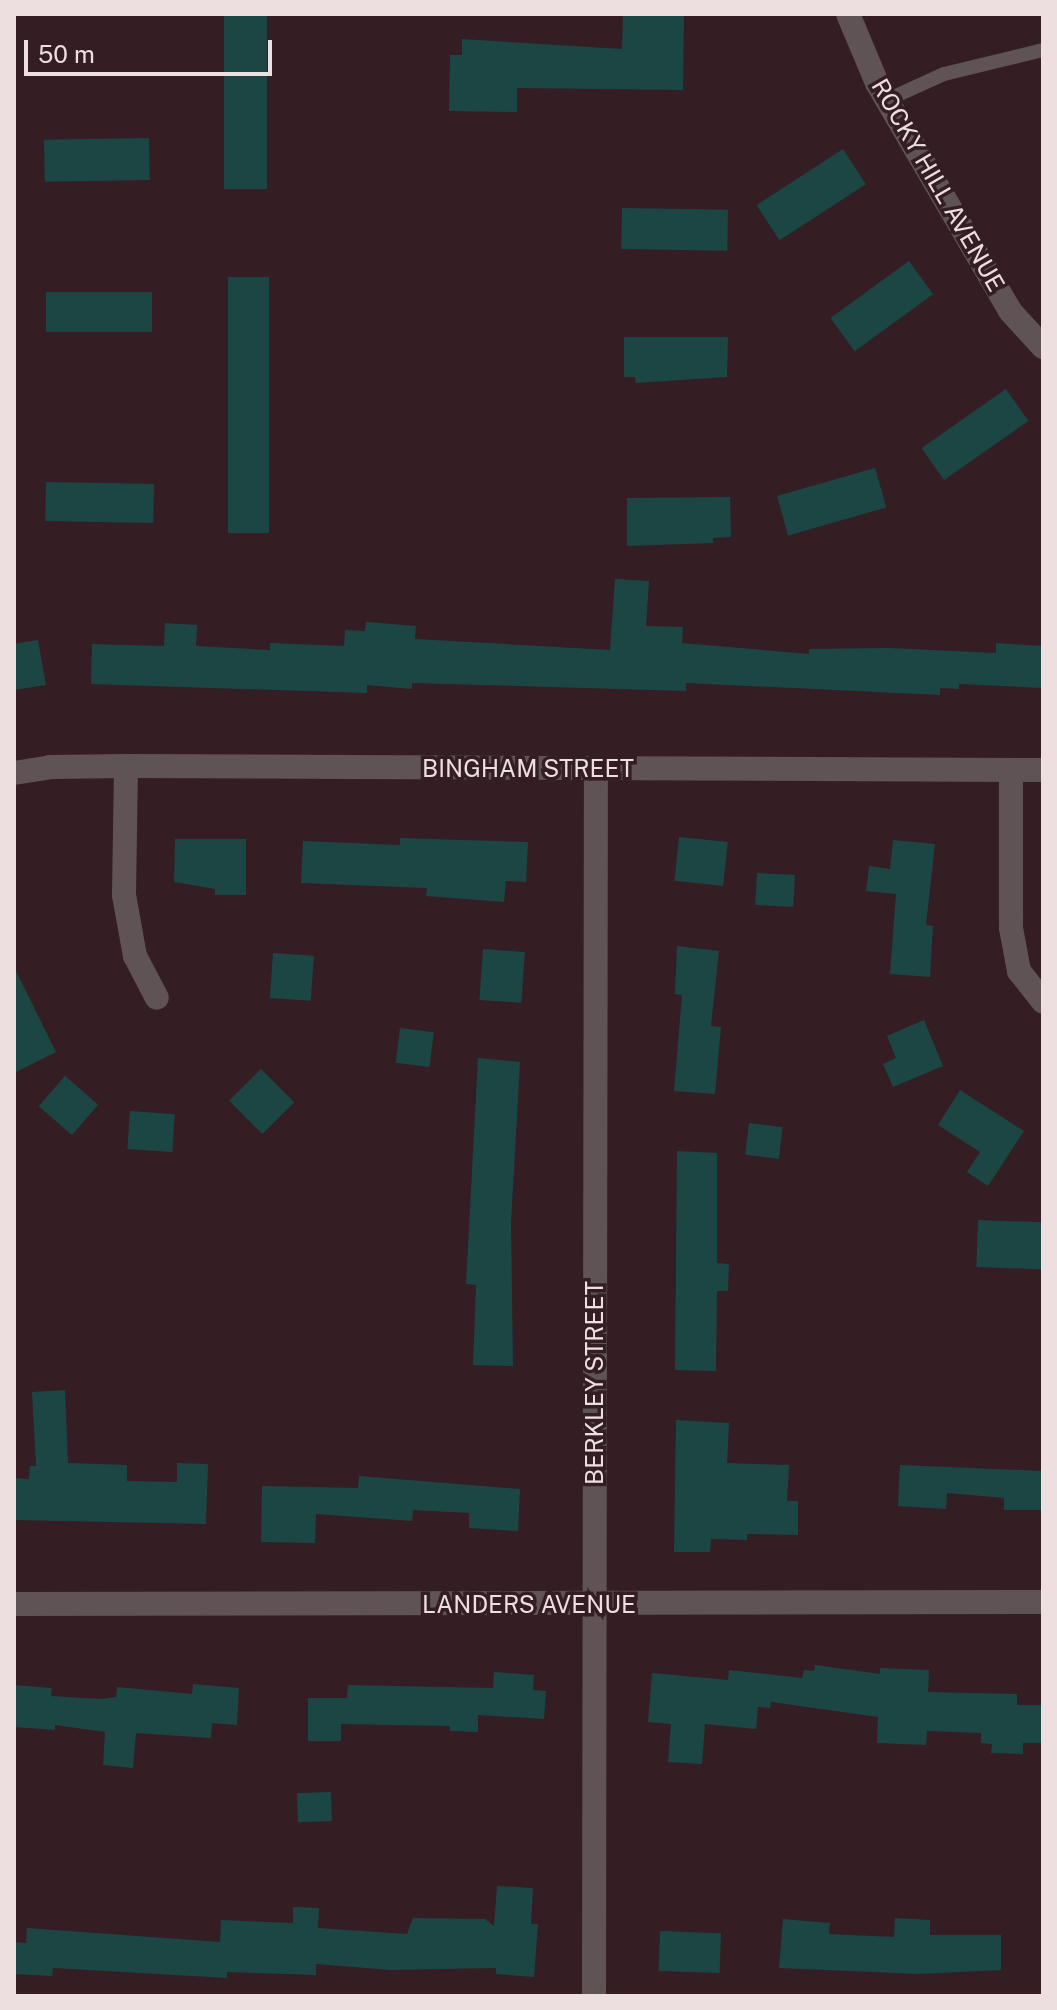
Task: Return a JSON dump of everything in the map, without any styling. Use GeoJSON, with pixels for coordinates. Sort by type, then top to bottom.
{"type":"FeatureCollection","features":[{"type":"Feature","properties":{"kind":"street","name":"ROCKY HILL AVENUE"},"geometry":{"type":"LineString","coordinates":[[848,14],[889,99],[1010,311],[1043,347]]}},
{"type":"Feature","properties":{"kind":"street","name":"BINGHAM STREET"},"geometry":{"type":"LineString","coordinates":[[14,773],[50,767],[126,766],[1043,770]]}},
{"type":"Feature","properties":{"kind":"street"},"geometry":{"type":"LineString","coordinates":[[126,766],[124,895],[135,956],[157,998]]}},
{"type":"Feature","properties":{"kind":"street","name":"BERKLEY STREET"},"geometry":{"type":"LineString","coordinates":[[594,1996],[596,770]]}},
{"type":"Feature","properties":{"kind":"street"},"geometry":{"type":"LineString","coordinates":[[1011,770],[1011,928],[1019,971],[1043,1002]]}},
{"type":"Feature","properties":{"kind":"street","name":"LANDERS AVENUE"},"geometry":{"type":"LineString","coordinates":[[14,1604],[594,1606],[1043,1602]]}},
{"type":"Feature","properties":{"kind":"lane"},"geometry":{"type":"LineString","coordinates":[[889,99],[944,74],[1043,50]]}},
{"type":"Feature","properties":{"kind":"building"},"geometry":{"type":"Polygon","coordinates":[[[224,14],[267,14],[267,189],[224,189],[224,14]]]}},
{"type":"Feature","properties":{"kind":"building"},"geometry":{"type":"Polygon","coordinates":[[[623,14],[684,14],[683,90],[517,88],[517,112],[449,111],[450,55],[462,55],[462,39],[622,49],[623,14]]]}},
{"type":"Feature","properties":{"kind":"building"},"geometry":{"type":"Polygon","coordinates":[[[149,138],[150,180],[45,182],[44,140],[149,138]]]}},
{"type":"Feature","properties":{"kind":"building"},"geometry":{"type":"Polygon","coordinates":[[[843,149],[866,184],[779,240],[757,205],[843,149]]]}},
{"type":"Feature","properties":{"kind":"building"},"geometry":{"type":"Polygon","coordinates":[[[622,208],[728,210],[727,251],[621,249],[622,208]]]}},
{"type":"Feature","properties":{"kind":"building"},"geometry":{"type":"Polygon","coordinates":[[[909,261],[933,294],[855,351],[831,318],[909,261]]]}},
{"type":"Feature","properties":{"kind":"building"},"geometry":{"type":"Polygon","coordinates":[[[228,277],[269,277],[269,533],[228,533],[228,277]]]}},
{"type":"Feature","properties":{"kind":"building"},"geometry":{"type":"Polygon","coordinates":[[[46,292],[152,292],[152,332],[46,332],[46,292]]]}},
{"type":"Feature","properties":{"kind":"building"},"geometry":{"type":"Polygon","coordinates":[[[624,337],[728,337],[727,377],[636,383],[635,377],[624,377],[624,337]]]}},
{"type":"Feature","properties":{"kind":"building"},"geometry":{"type":"Polygon","coordinates":[[[1006,389],[1028,421],[944,480],[922,448],[1006,389]]]}},
{"type":"Feature","properties":{"kind":"building"},"geometry":{"type":"Polygon","coordinates":[[[875,468],[886,507],[788,536],[777,496],[875,468]]]}},
{"type":"Feature","properties":{"kind":"building"},"geometry":{"type":"Polygon","coordinates":[[[46,482],[154,484],[153,523],[45,521],[46,482]]]}},
{"type":"Feature","properties":{"kind":"building"},"geometry":{"type":"Polygon","coordinates":[[[730,497],[731,537],[713,538],[713,543],[627,546],[627,498],[730,497]]]}},
{"type":"Feature","properties":{"kind":"building"},"geometry":{"type":"Polygon","coordinates":[[[615,579],[649,581],[646,626],[683,627],[682,643],[809,654],[809,649],[888,648],[996,653],[996,643],[1043,646],[1043,688],[959,684],[959,689],[940,688],[940,695],[686,683],[686,691],[412,683],[412,689],[367,685],[367,693],[91,684],[92,644],[164,646],[165,623],[197,625],[196,646],[270,650],[270,643],[344,646],[345,630],[365,631],[366,622],[416,626],[415,639],[610,650],[615,579]]]}},
{"type":"Feature","properties":{"kind":"building"},"geometry":{"type":"Polygon","coordinates":[[[38,640],[46,685],[14,690],[14,644],[38,640]]]}},
{"type":"Feature","properties":{"kind":"building"},"geometry":{"type":"Polygon","coordinates":[[[679,837],[728,842],[723,886],[674,881],[679,837]]]}},
{"type":"Feature","properties":{"kind":"building"},"geometry":{"type":"Polygon","coordinates":[[[400,838],[528,842],[526,882],[506,881],[504,902],[426,896],[427,888],[301,883],[303,841],[400,845],[400,838]]]}},
{"type":"Feature","properties":{"kind":"building"},"geometry":{"type":"Polygon","coordinates":[[[175,839],[246,839],[246,895],[215,895],[215,889],[174,882],[175,839]]]}},
{"type":"Feature","properties":{"kind":"building"},"geometry":{"type":"Polygon","coordinates":[[[893,840],[935,844],[926,925],[933,926],[930,977],[890,974],[896,894],[866,891],[869,866],[890,869],[893,840]]]}},
{"type":"Feature","properties":{"kind":"building"},"geometry":{"type":"Polygon","coordinates":[[[757,873],[795,875],[793,907],[755,905],[757,873]]]}},
{"type":"Feature","properties":{"kind":"building"},"geometry":{"type":"Polygon","coordinates":[[[677,946],[719,951],[711,1026],[721,1027],[715,1094],[674,1091],[682,995],[675,994],[677,946]]]}},
{"type":"Feature","properties":{"kind":"building"},"geometry":{"type":"Polygon","coordinates":[[[483,949],[525,952],[521,1003],[479,1000],[483,949]]]}},
{"type":"Feature","properties":{"kind":"building"},"geometry":{"type":"Polygon","coordinates":[[[273,953],[314,956],[311,1001],[270,998],[273,953]]]}},
{"type":"Feature","properties":{"kind":"building"},"geometry":{"type":"Polygon","coordinates":[[[14,967],[56,1052],[14,1073],[14,967]]]}},
{"type":"Feature","properties":{"kind":"building"},"geometry":{"type":"Polygon","coordinates":[[[924,1020],[943,1066],[893,1087],[883,1064],[896,1058],[887,1036],[924,1020]]]}},
{"type":"Feature","properties":{"kind":"building"},"geometry":{"type":"Polygon","coordinates":[[[400,1028],[434,1032],[429,1067],[396,1063],[400,1028]]]}},
{"type":"Feature","properties":{"kind":"building"},"geometry":{"type":"Polygon","coordinates":[[[478,1058],[520,1062],[511,1223],[513,1366],[473,1365],[476,1285],[466,1284],[478,1058]]]}},
{"type":"Feature","properties":{"kind":"building"},"geometry":{"type":"Polygon","coordinates":[[[261,1069],[294,1102],[262,1134],[229,1101],[261,1069]]]}},
{"type":"Feature","properties":{"kind":"building"},"geometry":{"type":"Polygon","coordinates":[[[65,1076],[98,1105],[72,1135],[39,1106],[65,1076]]]}},
{"type":"Feature","properties":{"kind":"building"},"geometry":{"type":"Polygon","coordinates":[[[960,1090],[1024,1131],[988,1186],[967,1172],[980,1152],[938,1125],[960,1090]]]}},
{"type":"Feature","properties":{"kind":"building"},"geometry":{"type":"Polygon","coordinates":[[[130,1111],[175,1114],[172,1152],[127,1149],[130,1111]]]}},
{"type":"Feature","properties":{"kind":"building"},"geometry":{"type":"Polygon","coordinates":[[[749,1123],[783,1127],[779,1159],[745,1155],[749,1123]]]}},
{"type":"Feature","properties":{"kind":"building"},"geometry":{"type":"Polygon","coordinates":[[[677,1151],[717,1153],[717,1263],[729,1264],[728,1291],[717,1291],[716,1371],[675,1370],[677,1151]]]}},
{"type":"Feature","properties":{"kind":"building"},"geometry":{"type":"Polygon","coordinates":[[[978,1220],[1043,1222],[1041,1269],[976,1267],[978,1220]]]}},
{"type":"Feature","properties":{"kind":"building"},"geometry":{"type":"Polygon","coordinates":[[[65,1390],[68,1463],[127,1465],[127,1481],[177,1482],[177,1463],[208,1464],[206,1524],[14,1520],[14,1478],[29,1479],[30,1466],[36,1466],[32,1392],[65,1390]]]}},
{"type":"Feature","properties":{"kind":"building"},"geometry":{"type":"Polygon","coordinates":[[[676,1420],[729,1423],[727,1463],[789,1465],[787,1501],[798,1501],[798,1535],[747,1534],[747,1540],[711,1539],[710,1552],[674,1552],[676,1420]]]}},
{"type":"Feature","properties":{"kind":"building"},"geometry":{"type":"Polygon","coordinates":[[[900,1465],[1043,1471],[1043,1510],[1004,1510],[1004,1498],[947,1493],[946,1509],[898,1506],[900,1465]]]}},
{"type":"Feature","properties":{"kind":"building"},"geometry":{"type":"Polygon","coordinates":[[[359,1476],[520,1489],[518,1531],[469,1528],[469,1513],[413,1510],[412,1521],[316,1514],[315,1543],[261,1542],[262,1486],[358,1488],[359,1476]]]}},
{"type":"Feature","properties":{"kind":"building"},"geometry":{"type":"Polygon","coordinates":[[[815,1665],[880,1674],[880,1668],[929,1670],[928,1692],[1017,1694],[1017,1705],[1042,1705],[1042,1743],[1023,1743],[1023,1754],[991,1753],[992,1744],[981,1743],[981,1733],[927,1731],[926,1745],[877,1743],[878,1717],[771,1702],[770,1708],[758,1707],[756,1729],[705,1724],[702,1764],[668,1762],[671,1724],[648,1722],[652,1673],[728,1680],[729,1670],[802,1678],[804,1670],[814,1671],[815,1665]]]}},
{"type":"Feature","properties":{"kind":"building"},"geometry":{"type":"Polygon","coordinates":[[[494,1672],[534,1675],[533,1690],[546,1691],[544,1719],[478,1715],[478,1732],[450,1731],[450,1726],[341,1724],[341,1741],[308,1741],[308,1698],[347,1698],[348,1685],[493,1688],[494,1672]]]}},
{"type":"Feature","properties":{"kind":"building"},"geometry":{"type":"Polygon","coordinates":[[[193,1684],[239,1688],[237,1725],[212,1723],[211,1738],[136,1733],[133,1768],[103,1765],[105,1732],[55,1725],[55,1730],[14,1727],[14,1685],[52,1688],[51,1696],[101,1699],[116,1697],[117,1687],[192,1694],[193,1684]]]}},
{"type":"Feature","properties":{"kind":"building"},"geometry":{"type":"Polygon","coordinates":[[[331,1792],[332,1821],[298,1822],[297,1793],[331,1792]]]}},
{"type":"Feature","properties":{"kind":"building"},"geometry":{"type":"Polygon","coordinates":[[[497,1886],[533,1888],[531,1924],[538,1924],[534,1977],[496,1974],[496,1968],[390,1970],[316,1964],[316,1975],[227,1972],[227,1978],[53,1968],[52,1976],[14,1974],[14,1942],[26,1943],[27,1928],[220,1942],[221,1920],[293,1923],[293,1907],[319,1908],[318,1928],[407,1934],[413,1918],[485,1919],[494,1926],[497,1886]]]}},
{"type":"Feature","properties":{"kind":"building"},"geometry":{"type":"Polygon","coordinates":[[[895,1918],[930,1920],[930,1935],[1001,1935],[1001,1970],[919,1974],[779,1968],[783,1919],[830,1923],[829,1934],[894,1937],[895,1918]]]}},
{"type":"Feature","properties":{"kind":"building"},"geometry":{"type":"Polygon","coordinates":[[[660,1931],[721,1933],[720,1973],[659,1971],[660,1931]]]}}]}
